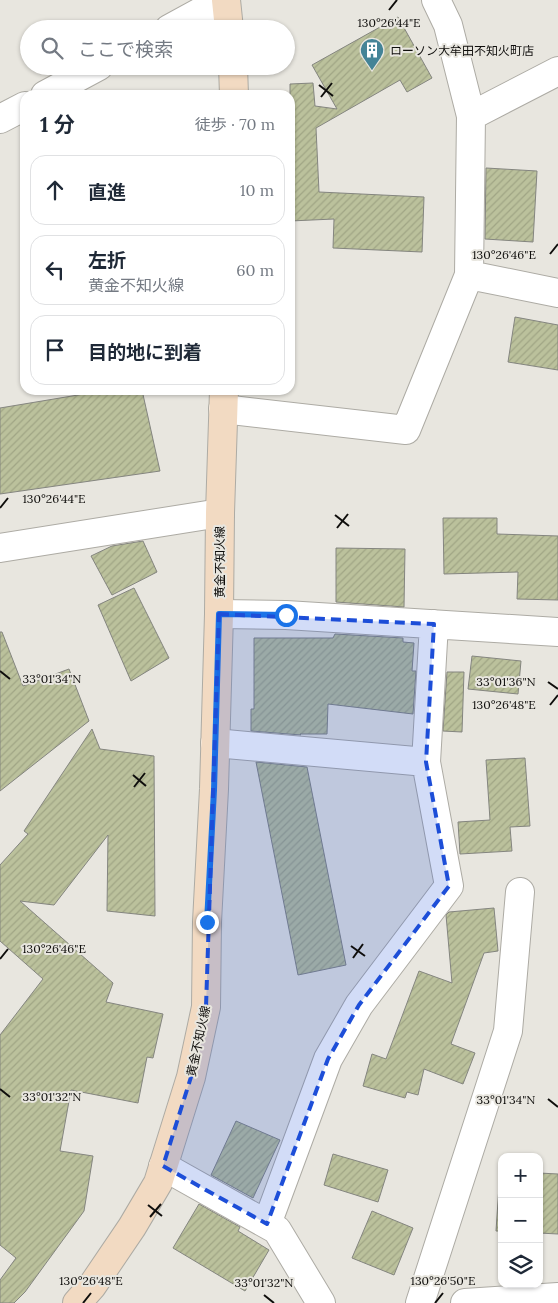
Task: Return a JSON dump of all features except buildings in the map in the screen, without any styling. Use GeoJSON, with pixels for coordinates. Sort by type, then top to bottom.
{"type":"FeatureCollection","features":[{"type":"Feature","properties":{"kind":"main road"},"geometry":{"type":"LineString","coordinates":[[224,0],[227,20]]}},
{"type":"Feature","properties":{"kind":"main road"},"geometry":{"type":"LineString","coordinates":[[233,75],[234,90]]}},
{"type":"Feature","properties":{"kind":"main road","name":"黄金不知火線"},"geometry":{"type":"LineString","coordinates":[[77,1303],[92,1286],[132,1227],[158,1183],[191,1077],[206,1007],[207,922],[219,614],[223,400]]}},
{"type":"Feature","properties":{"kind":"street"},"geometry":{"type":"LineString","coordinates":[[186,20],[224,0]]}},
{"type":"Feature","properties":{"kind":"street"},"geometry":{"type":"LineString","coordinates":[[223,400],[406,430],[469,275],[471,116],[448,26],[436,0]]}},
{"type":"Feature","properties":{"kind":"street"},"geometry":{"type":"LineString","coordinates":[[471,116],[558,71]]}},
{"type":"Feature","properties":{"kind":"street"},"geometry":{"type":"LineString","coordinates":[[54,90],[82,75]]}},
{"type":"Feature","properties":{"kind":"street"},"geometry":{"type":"LineString","coordinates":[[0,119],[20,109]]}},
{"type":"Feature","properties":{"kind":"street"},"geometry":{"type":"LineString","coordinates":[[469,275],[558,293]]}},
{"type":"Feature","properties":{"kind":"street"},"geometry":{"type":"LineString","coordinates":[[0,548],[220,514]]}},
{"type":"Feature","properties":{"kind":"street"},"geometry":{"type":"LineString","coordinates":[[219,614],[286,615],[558,632]]}},
{"type":"Feature","properties":{"kind":"street"},"geometry":{"type":"LineString","coordinates":[[267,1224],[328,1059],[359,1005],[449,886],[426,762],[434,624]]}},
{"type":"Feature","properties":{"kind":"street"},"geometry":{"type":"LineString","coordinates":[[215,743],[426,762]]}},
{"type":"Feature","properties":{"kind":"street"},"geometry":{"type":"LineString","coordinates":[[420,1303],[508,1031],[520,892]]}},
{"type":"Feature","properties":{"kind":"street"},"geometry":{"type":"LineString","coordinates":[[163,1166],[277,1230],[321,1303]]}},
{"type":"Feature","properties":{"kind":"street"},"geometry":{"type":"LineString","coordinates":[[465,1303],[558,1297]]}},
{"type":"Feature","properties":{"kind":"highlighted area"},"geometry":{"type":"Polygon","coordinates":[[[219,614],[434,624],[426,762],[449,886],[359,1005],[328,1059],[267,1224],[163,1166],[191,1077],[206,1007],[219,614]]]}},
{"type":"Feature","properties":{"kind":"place","name":"ローソン大牟田不知火町店"},"geometry":{"type":"Point","coordinates":[372,71]}},
{"type":"Feature","properties":{"kind":"route"},"geometry":{"type":"LineString","coordinates":[[207,922],[214,790],[219,614],[286,615]]}}]}
